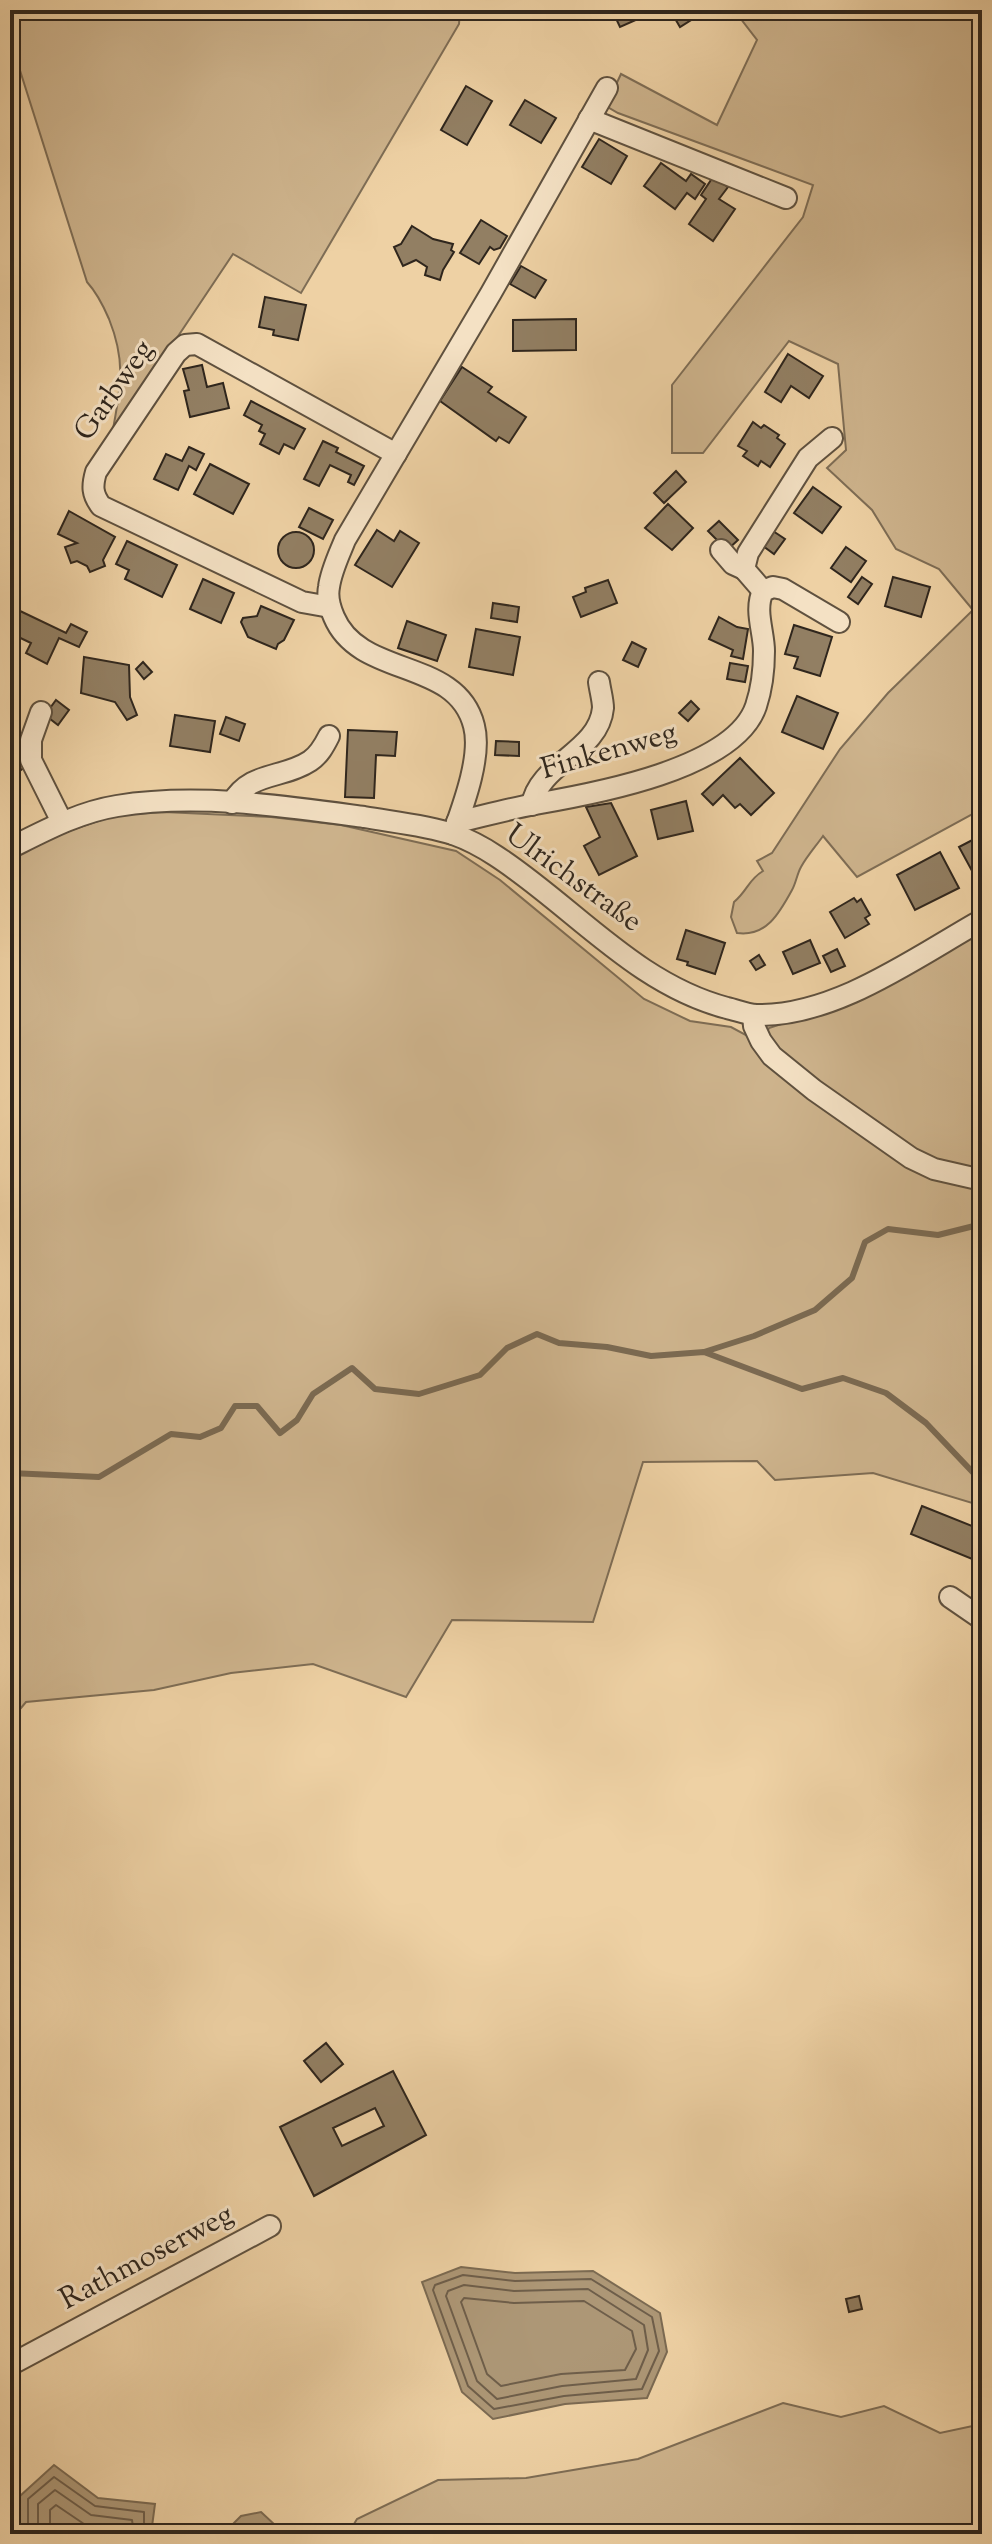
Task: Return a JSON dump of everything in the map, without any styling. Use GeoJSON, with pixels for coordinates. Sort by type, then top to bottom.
{"type":"FeatureCollection","features":[{"type":"Feature","properties":{"kind":"street"},"geometry":{"type":"LineString","coordinates":[[455,828],[476,743],[467,708],[459,696],[444,684],[368,653],[337,623],[330,607],[328,589],[345,540],[607,88]]}},
{"type":"Feature","properties":{"kind":"street"},"geometry":{"type":"LineString","coordinates":[[589,119],[786,198]]}},
{"type":"Feature","properties":{"kind":"street","name":"Garbweg"},"geometry":{"type":"LineString","coordinates":[[330,607],[302,602],[101,506],[94,496],[92,485],[96,472],[176,353],[185,345],[197,344],[396,454]]}},
{"type":"Feature","properties":{"kind":"street"},"geometry":{"type":"LineString","coordinates":[[744,569],[748,553],[808,458],[832,438]]}},
{"type":"Feature","properties":{"kind":"street"},"geometry":{"type":"LineString","coordinates":[[721,550],[733,564],[744,569],[763,591],[773,587],[783,589],[839,622]]}},
{"type":"Feature","properties":{"kind":"street","name":"Finkenweg"},"geometry":{"type":"LineString","coordinates":[[455,828],[532,805],[651,777],[676,769],[719,747],[743,728],[755,708],[763,677],[764,649],[759,615],[763,591]]}},
{"type":"Feature","properties":{"kind":"street","name":"Finkenweg"},"geometry":{"type":"LineString","coordinates":[[532,805],[538,787],[586,742],[598,723],[603,708],[599,682]]}},
{"type":"Feature","properties":{"kind":"street"},"geometry":{"type":"LineString","coordinates":[[41,712],[31,740],[31,760],[62,822]]}},
{"type":"Feature","properties":{"kind":"street"},"geometry":{"type":"LineString","coordinates":[[232,803],[239,791],[249,784],[309,762],[319,754],[329,736]]}},
{"type":"Feature","properties":{"kind":"street","name":"Ulrichstraße"},"geometry":{"type":"LineString","coordinates":[[10,848],[62,822],[114,806],[177,801],[336,813],[455,828],[669,986],[701,1001],[753,1015],[811,1008],[844,995],[982,920]]}},
{"type":"Feature","properties":{"kind":"street"},"geometry":{"type":"LineString","coordinates":[[753,1015],[754,1026],[772,1056],[814,1090],[911,1158],[934,1169],[982,1180]]}},
{"type":"Feature","properties":{"kind":"street"},"geometry":{"type":"LineString","coordinates":[[950,1597],[982,1619]]}},
{"type":"Feature","properties":{"kind":"street","name":"Rathmoserweg"},"geometry":{"type":"LineString","coordinates":[[10,2365],[270,2226]]}},
{"type":"Feature","properties":{"kind":"shaded area"},"geometry":{"type":"Polygon","coordinates":[[[10,10],[460,10],[459,24],[301,293],[233,254],[112,435],[120,377],[115,335],[97,295],[87,282],[11,42],[10,10]]]}},
{"type":"Feature","properties":{"kind":"shaded area"},"geometry":{"type":"Polygon","coordinates":[[[734,10],[982,10],[982,809],[857,877],[823,836],[803,863],[777,915],[764,927],[747,933],[737,933],[731,917],[734,902],[763,871],[757,861],[772,853],[840,749],[888,693],[973,610],[939,569],[896,549],[872,510],[827,468],[846,450],[838,364],[789,341],[703,453],[672,453],[672,385],[803,217],[813,185],[606,106],[621,74],[717,125],[757,40],[734,10]]]}},
{"type":"Feature","properties":{"kind":"shaded area"},"geometry":{"type":"Polygon","coordinates":[[[164,812],[271,817],[341,825],[456,851],[500,880],[644,999],[690,1021],[731,1027],[753,1039],[766,1034],[769,1028],[837,1006],[982,930],[982,1506],[873,1473],[775,1480],[757,1461],[643,1462],[593,1622],[452,1620],[406,1697],[313,1664],[231,1673],[154,1690],[26,1702],[10,1721],[10,858],[45,839],[116,815],[164,812]]]}},
{"type":"Feature","properties":{"kind":"shaded area"},"geometry":{"type":"Polygon","coordinates":[[[783,2403],[841,2417],[884,2406],[940,2433],[982,2424],[982,2534],[850,2534],[815,2529],[780,2534],[348,2534],[357,2519],[438,2480],[526,2478],[638,2459],[783,2403]]]}},
{"type":"Feature","properties":{"kind":"water"},"geometry":{"type":"Polygon","coordinates":[[[461,2267],[515,2273],[593,2271],[660,2313],[667,2352],[647,2398],[565,2404],[493,2419],[462,2392],[422,2282],[461,2267]]]}},
{"type":"Feature","properties":{"kind":"water"},"geometry":{"type":"Polygon","coordinates":[[[54,2465],[98,2498],[155,2504],[151,2534],[20,2534],[20,2496],[54,2465]]]}},
{"type":"Feature","properties":{"kind":"water"},"geometry":{"type":"Polygon","coordinates":[[[261,2512],[274,2524],[279,2534],[223,2534],[241,2516],[261,2512]]]}},
{"type":"Feature","properties":{"kind":"building"},"geometry":{"type":"Polygon","coordinates":[[[612,10],[644,10],[647,15],[620,27],[612,10]]]}},
{"type":"Feature","properties":{"kind":"building"},"geometry":{"type":"Polygon","coordinates":[[[670,10],[707,10],[680,27],[670,10]]]}},
{"type":"Feature","properties":{"kind":"building"},"geometry":{"type":"Polygon","coordinates":[[[466,86],[492,101],[467,145],[441,130],[466,86]]]}},
{"type":"Feature","properties":{"kind":"building"},"geometry":{"type":"Polygon","coordinates":[[[525,100],[556,118],[541,143],[510,125],[525,100]]]}},
{"type":"Feature","properties":{"kind":"building"},"geometry":{"type":"Polygon","coordinates":[[[599,139],[627,156],[611,184],[582,167],[599,139]]]}},
{"type":"Feature","properties":{"kind":"building"},"geometry":{"type":"Polygon","coordinates":[[[661,163],[686,181],[691,174],[705,184],[695,199],[687,193],[675,209],[644,186],[661,163]]]}},
{"type":"Feature","properties":{"kind":"building"},"geometry":{"type":"Polygon","coordinates":[[[713,177],[728,187],[719,199],[735,209],[713,241],[689,224],[706,199],[701,195],[713,177]]]}},
{"type":"Feature","properties":{"kind":"building"},"geometry":{"type":"Polygon","coordinates":[[[481,220],[507,236],[500,248],[494,250],[490,247],[479,264],[460,253],[481,220]]]}},
{"type":"Feature","properties":{"kind":"building"},"geometry":{"type":"Polygon","coordinates":[[[412,226],[433,239],[453,244],[451,250],[454,252],[440,280],[425,275],[427,267],[416,260],[403,266],[394,247],[401,244],[412,226]]]}},
{"type":"Feature","properties":{"kind":"building"},"geometry":{"type":"Polygon","coordinates":[[[521,266],[546,280],[535,298],[510,284],[521,266]]]}},
{"type":"Feature","properties":{"kind":"building"},"geometry":{"type":"Polygon","coordinates":[[[265,297],[306,305],[298,340],[273,335],[274,330],[259,327],[265,297]]]}},
{"type":"Feature","properties":{"kind":"building"},"geometry":{"type":"Polygon","coordinates":[[[576,319],[576,350],[513,351],[513,320],[576,319]]]}},
{"type":"Feature","properties":{"kind":"building"},"geometry":{"type":"Polygon","coordinates":[[[788,354],[823,376],[809,398],[791,386],[781,402],[765,392],[788,354]]]}},
{"type":"Feature","properties":{"kind":"building"},"geometry":{"type":"Polygon","coordinates":[[[202,365],[207,387],[223,383],[229,408],[190,417],[184,391],[189,390],[183,369],[202,365]]]}},
{"type":"Feature","properties":{"kind":"building"},"geometry":{"type":"Polygon","coordinates":[[[462,367],[492,387],[488,392],[526,417],[509,443],[499,437],[496,441],[440,401],[462,367]]]}},
{"type":"Feature","properties":{"kind":"building"},"geometry":{"type":"Polygon","coordinates":[[[251,401],[305,429],[294,449],[284,444],[279,454],[260,444],[265,434],[259,431],[262,425],[244,415],[251,401]]]}},
{"type":"Feature","properties":{"kind":"building"},"geometry":{"type":"Polygon","coordinates":[[[753,422],[779,435],[777,438],[785,444],[770,467],[761,461],[758,466],[743,456],[747,451],[738,446],[753,422]]]}},
{"type":"Feature","properties":{"kind":"building"},"geometry":{"type":"Polygon","coordinates":[[[323,441],[338,448],[336,452],[364,466],[354,485],[348,482],[351,475],[330,465],[319,486],[304,479],[323,441]]]}},
{"type":"Feature","properties":{"kind":"building"},"geometry":{"type":"Polygon","coordinates":[[[189,447],[204,454],[196,470],[189,466],[178,490],[154,479],[166,454],[182,461],[189,447]]]}},
{"type":"Feature","properties":{"kind":"building"},"geometry":{"type":"Polygon","coordinates":[[[210,464],[249,484],[233,514],[194,494],[210,464]]]}},
{"type":"Feature","properties":{"kind":"building"},"geometry":{"type":"Polygon","coordinates":[[[676,471],[686,482],[664,503],[654,493],[676,471]]]}},
{"type":"Feature","properties":{"kind":"building"},"geometry":{"type":"Polygon","coordinates":[[[813,487],[841,507],[822,533],[794,513],[813,487]]]}},
{"type":"Feature","properties":{"kind":"building"},"geometry":{"type":"Polygon","coordinates":[[[668,504],[693,528],[672,550],[645,528],[668,504]]]}},
{"type":"Feature","properties":{"kind":"building"},"geometry":{"type":"Polygon","coordinates":[[[309,508],[333,520],[323,539],[299,527],[309,508]]]}},
{"type":"Feature","properties":{"kind":"building"},"geometry":{"type":"Polygon","coordinates":[[[69,511],[115,537],[103,560],[105,566],[90,572],[87,566],[77,561],[71,563],[65,547],[77,543],[58,534],[69,511]]]}},
{"type":"Feature","properties":{"kind":"building"},"geometry":{"type":"Polygon","coordinates":[[[719,521],[738,540],[727,550],[708,531],[719,521]]]}},
{"type":"Feature","properties":{"kind":"building"},"geometry":{"type":"Polygon","coordinates":[[[377,530],[394,541],[400,531],[419,543],[392,587],[355,565],[377,530]]]}},
{"type":"Feature","properties":{"kind":"building"},"geometry":{"type":"Polygon","coordinates":[[[773,531],[785,539],[774,554],[763,546],[773,531]]]}},
{"type":"Feature","properties":{"kind":"building"},"geometry":{"type":"Polygon","coordinates":[[[296,532],[309,537],[314,550],[309,563],[296,568],[283,563],[278,550],[283,537],[296,532]]]}},
{"type":"Feature","properties":{"kind":"building"},"geometry":{"type":"Polygon","coordinates":[[[127,541],[177,565],[162,597],[125,579],[129,570],[116,564],[127,541]]]}},
{"type":"Feature","properties":{"kind":"building"},"geometry":{"type":"Polygon","coordinates":[[[846,547],[866,561],[851,582],[831,568],[846,547]]]}},
{"type":"Feature","properties":{"kind":"building"},"geometry":{"type":"Polygon","coordinates":[[[862,577],[872,584],[858,604],[848,597],[862,577]]]}},
{"type":"Feature","properties":{"kind":"building"},"geometry":{"type":"Polygon","coordinates":[[[893,577],[930,587],[921,617],[885,606],[893,577]]]}},
{"type":"Feature","properties":{"kind":"building"},"geometry":{"type":"Polygon","coordinates":[[[203,579],[234,593],[221,623],[190,609],[203,579]]]}},
{"type":"Feature","properties":{"kind":"building"},"geometry":{"type":"Polygon","coordinates":[[[608,580],[617,603],[581,617],[573,597],[586,592],[585,588],[608,580]]]}},
{"type":"Feature","properties":{"kind":"building"},"geometry":{"type":"Polygon","coordinates":[[[493,603],[519,607],[517,622],[491,618],[493,603]]]}},
{"type":"Feature","properties":{"kind":"building"},"geometry":{"type":"Polygon","coordinates":[[[261,606],[294,620],[276,649],[248,637],[241,622],[243,618],[257,616],[261,606]]]}},
{"type":"Feature","properties":{"kind":"building"},"geometry":{"type":"Polygon","coordinates":[[[18,610],[66,633],[71,624],[87,632],[79,647],[59,638],[47,664],[26,653],[31,643],[10,633],[18,610]]]}},
{"type":"Feature","properties":{"kind":"building"},"geometry":{"type":"Polygon","coordinates":[[[719,617],[748,629],[743,659],[731,656],[733,650],[709,639],[719,617]]]}},
{"type":"Feature","properties":{"kind":"building"},"geometry":{"type":"Polygon","coordinates":[[[407,621],[446,635],[437,661],[398,648],[407,621]]]}},
{"type":"Feature","properties":{"kind":"building"},"geometry":{"type":"Polygon","coordinates":[[[794,625],[832,637],[820,676],[794,668],[798,657],[785,654],[794,625]]]}},
{"type":"Feature","properties":{"kind":"building"},"geometry":{"type":"Polygon","coordinates":[[[476,629],[520,637],[513,675],[469,667],[476,629]]]}},
{"type":"Feature","properties":{"kind":"building"},"geometry":{"type":"Polygon","coordinates":[[[632,642],[646,649],[638,667],[623,660],[632,642]]]}},
{"type":"Feature","properties":{"kind":"building"},"geometry":{"type":"Polygon","coordinates":[[[84,657],[129,665],[130,697],[137,715],[127,720],[115,702],[81,693],[84,657]]]}},
{"type":"Feature","properties":{"kind":"building"},"geometry":{"type":"Polygon","coordinates":[[[143,662],[152,672],[144,679],[136,669],[143,662]]]}},
{"type":"Feature","properties":{"kind":"building"},"geometry":{"type":"Polygon","coordinates":[[[730,663],[748,666],[745,682],[727,679],[730,663]]]}},
{"type":"Feature","properties":{"kind":"building"},"geometry":{"type":"Polygon","coordinates":[[[797,696],[838,713],[823,749],[782,732],[797,696]]]}},
{"type":"Feature","properties":{"kind":"building"},"geometry":{"type":"Polygon","coordinates":[[[56,700],[69,710],[58,725],[45,715],[56,700]]]}},
{"type":"Feature","properties":{"kind":"building"},"geometry":{"type":"Polygon","coordinates":[[[691,701],[699,709],[688,721],[679,713],[691,701]]]}},
{"type":"Feature","properties":{"kind":"building"},"geometry":{"type":"Polygon","coordinates":[[[175,715],[215,721],[210,752],[170,746],[175,715]]]}},
{"type":"Feature","properties":{"kind":"building"},"geometry":{"type":"Polygon","coordinates":[[[226,717],[245,724],[239,741],[220,734],[226,717]]]}},
{"type":"Feature","properties":{"kind":"building"},"geometry":{"type":"Polygon","coordinates":[[[348,730],[397,732],[395,756],[376,755],[374,798],[345,797],[348,730]]]}},
{"type":"Feature","properties":{"kind":"building"},"geometry":{"type":"Polygon","coordinates":[[[496,741],[519,742],[519,756],[495,755],[496,741]]]}},
{"type":"Feature","properties":{"kind":"building"},"geometry":{"type":"Polygon","coordinates":[[[10,748],[25,767],[10,778],[10,748]]]}},
{"type":"Feature","properties":{"kind":"building"},"geometry":{"type":"Polygon","coordinates":[[[740,758],[774,793],[751,815],[740,804],[735,808],[723,795],[713,805],[702,794],[740,758]]]}},
{"type":"Feature","properties":{"kind":"building"},"geometry":{"type":"Polygon","coordinates":[[[686,801],[693,831],[658,839],[651,810],[686,801]]]}},
{"type":"Feature","properties":{"kind":"building"},"geometry":{"type":"Polygon","coordinates":[[[611,803],[637,856],[599,875],[584,846],[600,837],[586,807],[611,803]]]}},
{"type":"Feature","properties":{"kind":"building"},"geometry":{"type":"Polygon","coordinates":[[[982,835],[982,878],[977,880],[959,847],[982,835]]]}},
{"type":"Feature","properties":{"kind":"building"},"geometry":{"type":"Polygon","coordinates":[[[940,852],[959,888],[915,910],[897,875],[940,852]]]}},
{"type":"Feature","properties":{"kind":"building"},"geometry":{"type":"Polygon","coordinates":[[[854,898],[857,902],[861,899],[870,915],[865,918],[869,924],[845,938],[830,912],[854,898]]]}},
{"type":"Feature","properties":{"kind":"building"},"geometry":{"type":"Polygon","coordinates":[[[686,930],[725,943],[715,974],[677,959],[686,930]]]}},
{"type":"Feature","properties":{"kind":"building"},"geometry":{"type":"Polygon","coordinates":[[[810,940],[820,963],[793,974],[783,952],[810,940]]]}},
{"type":"Feature","properties":{"kind":"building"},"geometry":{"type":"Polygon","coordinates":[[[837,949],[845,966],[831,972],[823,956],[837,949]]]}},
{"type":"Feature","properties":{"kind":"building"},"geometry":{"type":"Polygon","coordinates":[[[759,955],[765,965],[756,970],[750,961],[759,955]]]}},
{"type":"Feature","properties":{"kind":"building"},"geometry":{"type":"Polygon","coordinates":[[[922,1506],[982,1530],[982,1563],[911,1534],[922,1506]]]}},
{"type":"Feature","properties":{"kind":"building"},"geometry":{"type":"Polygon","coordinates":[[[326,2043],[343,2064],[321,2082],[304,2061],[326,2043]]]}},
{"type":"Feature","properties":{"kind":"building"},"geometry":{"type":"Polygon","coordinates":[[[393,2071],[426,2135],[314,2196],[280,2127],[393,2071]],[[375,2108],[333,2128],[342,2146],[384,2126],[375,2108]]]}},
{"type":"Feature","properties":{"kind":"building"},"geometry":{"type":"Polygon","coordinates":[[[859,2296],[862,2309],[849,2312],[846,2299],[859,2296]]]}},
{"type":"Feature","properties":{"kind":"waterway"},"geometry":{"type":"LineString","coordinates":[[704,1352],[754,1336],[815,1310],[852,1278],[865,1242],[888,1229],[938,1235],[982,1224]]}},
{"type":"Feature","properties":{"kind":"waterway"},"geometry":{"type":"LineString","coordinates":[[10,1473],[99,1477],[171,1434],[200,1437],[221,1428],[235,1406],[257,1406],[280,1433],[297,1420],[313,1394],[352,1368],[375,1389],[419,1394],[480,1375],[507,1348],[537,1334],[559,1343],[607,1347],[651,1356],[704,1352],[802,1389],[843,1378],[886,1393],[926,1423],[982,1482]]}}]}
